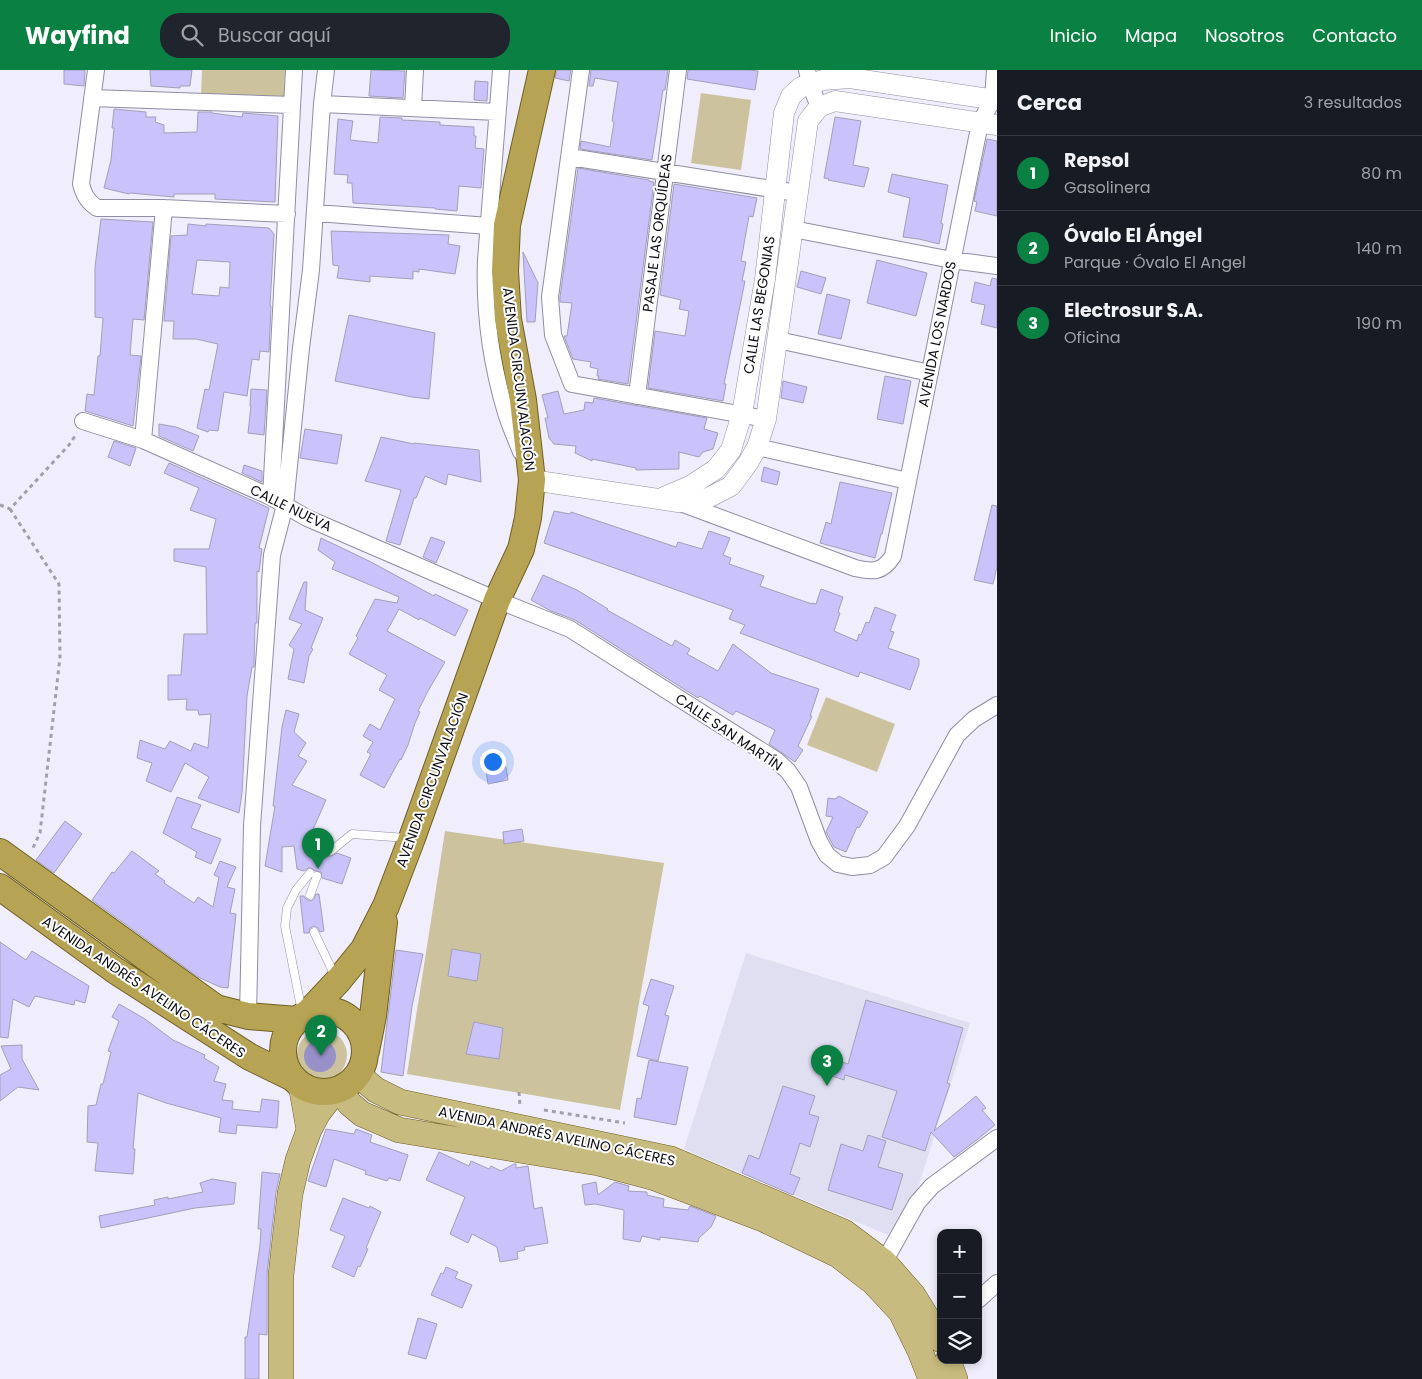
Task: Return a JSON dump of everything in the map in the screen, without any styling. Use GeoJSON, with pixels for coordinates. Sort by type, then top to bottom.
{"type":"FeatureCollection","features":[{"type":"Feature","properties":{"kind":"highway","name":"AVENIDA CIRCUNVALACIÓN"},"geometry":{"type":"LineString","coordinates":[[297,1082],[285,1062],[284,1044],[286,1035],[338,981],[364,948],[386,906],[497,600],[521,549],[528,518],[532,480],[523,400],[508,319],[507,225],[542,70]]}},
{"type":"Feature","properties":{"kind":"highway","name":"AVENIDA ANDRÉS AVELINO CÁCERES"},"geometry":{"type":"LineString","coordinates":[[0,852],[216,1008],[248,1016],[302,1017],[317,1011],[328,1010],[338,1012],[347,1017],[361,1032],[365,1042],[349,1077],[317,1092],[311,1090],[250,1057],[116,971],[7,895]]}},
{"type":"Feature","properties":{"kind":"highway","name":"AVENIDA CIRCUNVALACIÓN"},"geometry":{"type":"LineString","coordinates":[[349,1077],[373,1016],[386,906]]}},
{"type":"Feature","properties":{"kind":"main road","name":"AVENIDA CIRCUNVALACIÓN"},"geometry":{"type":"LineString","coordinates":[[281,1379],[281,1275],[292,1185],[298,1160],[309,1130],[318,1113],[349,1077]]}},
{"type":"Feature","properties":{"kind":"main road","name":"AVENIDA ANDRÉS AVELINO CÁCERES"},"geometry":{"type":"LineString","coordinates":[[349,1077],[350,1104],[362,1114],[399,1130],[598,1162],[655,1178],[763,1220],[811,1230],[844,1232],[884,1262],[913,1295],[935,1341],[931,1379]]}},
{"type":"Feature","properties":{"kind":"main road"},"geometry":{"type":"LineString","coordinates":[[297,1082],[309,1130]]}},
{"type":"Feature","properties":{"kind":"main road","name":"AVENIDA ANDRÉS AVELINO CÁCERES"},"geometry":{"type":"LineString","coordinates":[[811,1230],[838,1255],[873,1282],[901,1312],[935,1341]]}},
{"type":"Feature","properties":{"kind":"main road"},"geometry":{"type":"LineString","coordinates":[[949,1364],[955,1379]]}},
{"type":"Feature","properties":{"kind":"street"},"geometry":{"type":"LineString","coordinates":[[96,70],[81,184],[90,204],[97,208],[164,208],[287,214]]}},
{"type":"Feature","properties":{"kind":"street"},"geometry":{"type":"LineString","coordinates":[[278,501],[287,214],[294,70]]}},
{"type":"Feature","properties":{"kind":"street"},"geometry":{"type":"LineString","coordinates":[[248,1016],[253,807],[272,555],[311,270],[326,70]]}},
{"type":"Feature","properties":{"kind":"street"},"geometry":{"type":"LineString","coordinates":[[413,108],[415,70]]}},
{"type":"Feature","properties":{"kind":"street"},"geometry":{"type":"LineString","coordinates":[[501,70],[485,291],[493,362],[506,414],[532,480]]}},
{"type":"Feature","properties":{"kind":"street"},"geometry":{"type":"LineString","coordinates":[[581,70],[550,298],[553,335],[572,384],[766,419]]}},
{"type":"Feature","properties":{"kind":"street","name":"PASAJE LAS ORQUÍDEAS"},"geometry":{"type":"LineString","coordinates":[[637,396],[678,70]]}},
{"type":"Feature","properties":{"kind":"street","name":"AVENIDA LOS NARDOS"},"geometry":{"type":"LineString","coordinates":[[669,501],[855,568],[870,571],[880,570],[887,565],[893,556],[952,260],[995,100],[995,70]]}},
{"type":"Feature","properties":{"kind":"street"},"geometry":{"type":"LineString","coordinates":[[850,74],[995,100]]}},
{"type":"Feature","properties":{"kind":"street","name":"CALLE LAS BEGONIAS"},"geometry":{"type":"LineString","coordinates":[[532,480],[669,501],[706,499],[731,486],[757,447],[766,419],[808,121],[827,104],[850,74]]}},
{"type":"Feature","properties":{"kind":"street","name":"CALLE LAS BEGONIAS"},"geometry":{"type":"LineString","coordinates":[[669,501],[716,469],[732,450],[742,414],[766,279],[784,113],[791,96],[808,77],[823,80],[850,74]]}},
{"type":"Feature","properties":{"kind":"street"},"geometry":{"type":"LineString","coordinates":[[808,77],[827,104],[988,124]]}},
{"type":"Feature","properties":{"kind":"street"},"geometry":{"type":"LineString","coordinates":[[92,98],[292,105]]}},
{"type":"Feature","properties":{"kind":"street"},"geometry":{"type":"LineString","coordinates":[[322,104],[497,112]]}},
{"type":"Feature","properties":{"kind":"street"},"geometry":{"type":"LineString","coordinates":[[570,158],[797,194]]}},
{"type":"Feature","properties":{"kind":"street"},"geometry":{"type":"LineString","coordinates":[[143,440],[164,208]]}},
{"type":"Feature","properties":{"kind":"street"},"geometry":{"type":"LineString","coordinates":[[316,214],[489,226]]}},
{"type":"Feature","properties":{"kind":"street"},"geometry":{"type":"LineString","coordinates":[[793,229],[952,260],[997,266]]}},
{"type":"Feature","properties":{"kind":"street"},"geometry":{"type":"LineString","coordinates":[[778,340],[930,373]]}},
{"type":"Feature","properties":{"kind":"street","name":"CALLE NUEVA"},"geometry":{"type":"LineString","coordinates":[[83,421],[143,440],[278,501],[307,518],[497,600]]}},
{"type":"Feature","properties":{"kind":"street"},"geometry":{"type":"LineString","coordinates":[[757,447],[908,481]]}},
{"type":"Feature","properties":{"kind":"street","name":"CALLE SAN MARTÍN"},"geometry":{"type":"LineString","coordinates":[[497,600],[570,629],[776,760],[788,771],[799,787],[819,841],[827,855],[838,864],[852,867],[870,865],[884,857],[906,826],[958,735],[974,719],[997,705]]}},
{"type":"Feature","properties":{"kind":"street"},"geometry":{"type":"LineString","coordinates":[[884,1262],[917,1203],[932,1186],[997,1138]]}},
{"type":"Feature","properties":{"kind":"street"},"geometry":{"type":"LineString","coordinates":[[982,1296],[997,1283]]}},
{"type":"Feature","properties":{"kind":"lane"},"geometry":{"type":"LineString","coordinates":[[330,851],[346,835],[352,834],[412,838]]}},
{"type":"Feature","properties":{"kind":"lane"},"geometry":{"type":"LineString","coordinates":[[302,1017],[285,926],[287,908],[296,890],[313,874],[310,895]]}},
{"type":"Feature","properties":{"kind":"lane"},"geometry":{"type":"LineString","coordinates":[[314,932],[338,981]]}},
{"type":"Feature","properties":{"kind":"path"},"geometry":{"type":"LineString","coordinates":[[10,509],[69,445],[82,427],[83,421]]}},
{"type":"Feature","properties":{"kind":"path"},"geometry":{"type":"LineString","coordinates":[[0,505],[10,509],[59,584],[60,657],[40,833],[30,853]]}},
{"type":"Feature","properties":{"kind":"path"},"geometry":{"type":"LineString","coordinates":[[519,1092],[520,1106]]}},
{"type":"Feature","properties":{"kind":"shaded area"},"geometry":{"type":"Polygon","coordinates":[[[202,70],[285,70],[284,98],[201,96],[202,70]]]}},
{"type":"Feature","properties":{"kind":"shaded area"},"geometry":{"type":"Polygon","coordinates":[[[701,93],[751,100],[741,170],[691,163],[701,93]]]}},
{"type":"Feature","properties":{"kind":"shaded area"},"geometry":{"type":"Polygon","coordinates":[[[826,697],[895,724],[877,772],[807,745],[826,697]]]}},
{"type":"Feature","properties":{"kind":"shaded area"},"geometry":{"type":"Polygon","coordinates":[[[445,831],[664,863],[620,1110],[407,1074],[445,831]]]}},
{"type":"Feature","properties":{"kind":"shaded area"},"geometry":{"type":"Polygon","coordinates":[[[746,953],[970,1023],[916,1194],[888,1235],[684,1149],[746,953]]]}},
{"type":"Feature","properties":{"kind":"shaded area"},"geometry":{"type":"Polygon","coordinates":[[[322,1030],[340,1037],[347,1055],[340,1073],[322,1080],[304,1073],[297,1055],[304,1037],[322,1030]]]}},
{"type":"Feature","properties":{"kind":"shaded area"},"geometry":{"type":"Polygon","coordinates":[[[320,1040],[326,1041],[331,1045],[335,1050],[335,1062],[331,1067],[326,1071],[320,1072],[314,1071],[309,1067],[305,1062],[304,1056],[305,1050],[309,1045],[314,1041],[320,1040]]]}},
{"type":"Feature","properties":{"kind":"building"},"geometry":{"type":"Polygon","coordinates":[[[64,70],[85,70],[84,86],[64,84],[64,70]]]}},
{"type":"Feature","properties":{"kind":"building"},"geometry":{"type":"Polygon","coordinates":[[[150,70],[192,70],[190,86],[180,86],[180,88],[151,86],[150,70]]]}},
{"type":"Feature","properties":{"kind":"building"},"geometry":{"type":"Polygon","coordinates":[[[371,70],[405,71],[403,98],[369,96],[371,70]]]}},
{"type":"Feature","properties":{"kind":"building"},"geometry":{"type":"Polygon","coordinates":[[[557,70],[571,70],[569,81],[555,78],[557,70]]]}},
{"type":"Feature","properties":{"kind":"building"},"geometry":{"type":"Polygon","coordinates":[[[591,70],[668,70],[652,160],[580,149],[581,141],[610,147],[614,122],[612,121],[618,82],[595,78],[593,86],[589,86],[591,70]]]}},
{"type":"Feature","properties":{"kind":"building"},"geometry":{"type":"Polygon","coordinates":[[[688,70],[758,71],[755,90],[687,79],[688,70]]]}},
{"type":"Feature","properties":{"kind":"building"},"geometry":{"type":"Polygon","coordinates":[[[475,81],[488,82],[487,101],[474,100],[475,81]]]}},
{"type":"Feature","properties":{"kind":"building"},"geometry":{"type":"Polygon","coordinates":[[[114,109],[146,112],[146,117],[156,117],[155,122],[164,125],[164,133],[197,132],[198,112],[212,112],[242,117],[243,113],[278,116],[275,202],[215,199],[215,194],[174,194],[174,197],[129,194],[104,188],[111,160],[114,109]]]}},
{"type":"Feature","properties":{"kind":"building"},"geometry":{"type":"Polygon","coordinates":[[[380,117],[440,122],[440,125],[474,127],[474,136],[476,136],[475,148],[484,149],[481,188],[459,186],[457,211],[353,203],[352,183],[347,183],[348,175],[334,174],[338,119],[353,121],[350,140],[378,143],[380,117]]]}},
{"type":"Feature","properties":{"kind":"building"},"geometry":{"type":"Polygon","coordinates":[[[835,117],[861,121],[853,165],[869,168],[864,187],[824,178],[835,117]]]}},
{"type":"Feature","properties":{"kind":"building"},"geometry":{"type":"Polygon","coordinates":[[[987,139],[997,141],[997,216],[975,211],[977,202],[974,201],[987,139]]]}},
{"type":"Feature","properties":{"kind":"building"},"geometry":{"type":"Polygon","coordinates":[[[578,168],[654,182],[628,384],[598,379],[598,369],[590,367],[591,362],[573,359],[564,336],[567,336],[572,303],[560,302],[560,297],[578,168]]]}},
{"type":"Feature","properties":{"kind":"building"},"geometry":{"type":"Polygon","coordinates":[[[892,174],[948,185],[939,244],[903,237],[910,198],[888,192],[892,174]]]}},
{"type":"Feature","properties":{"kind":"building"},"geometry":{"type":"Polygon","coordinates":[[[674,184],[757,198],[753,217],[749,216],[741,261],[746,262],[742,281],[745,281],[724,384],[726,384],[723,401],[648,388],[655,331],[685,336],[689,311],[679,309],[681,300],[660,295],[674,184]]]}},
{"type":"Feature","properties":{"kind":"building"},"geometry":{"type":"Polygon","coordinates":[[[101,219],[153,222],[144,320],[133,319],[130,355],[141,356],[133,426],[85,411],[87,394],[94,395],[98,356],[100,356],[103,318],[95,317],[95,267],[101,219]]]}},
{"type":"Feature","properties":{"kind":"building"},"geometry":{"type":"Polygon","coordinates":[[[188,224],[269,228],[274,234],[269,352],[260,351],[259,360],[252,359],[247,396],[224,392],[218,431],[209,430],[208,432],[197,428],[205,389],[209,390],[218,344],[196,339],[173,339],[174,321],[164,321],[171,236],[187,235],[188,224]],[[197,260],[192,294],[219,296],[220,287],[229,288],[230,262],[197,260]]]}},
{"type":"Feature","properties":{"kind":"building"},"geometry":{"type":"Polygon","coordinates":[[[331,231],[449,235],[448,244],[460,246],[455,274],[419,269],[419,272],[413,271],[413,279],[370,276],[370,282],[337,278],[339,266],[333,265],[331,231]]]}},
{"type":"Feature","properties":{"kind":"building"},"geometry":{"type":"Polygon","coordinates":[[[523,252],[538,283],[535,322],[527,322],[523,252]]]}},
{"type":"Feature","properties":{"kind":"building"},"geometry":{"type":"Polygon","coordinates":[[[877,260],[927,273],[916,316],[867,303],[877,260]]]}},
{"type":"Feature","properties":{"kind":"building"},"geometry":{"type":"Polygon","coordinates":[[[801,271],[826,278],[821,294],[797,287],[801,271]]]}},
{"type":"Feature","properties":{"kind":"building"},"geometry":{"type":"Polygon","coordinates":[[[992,278],[997,279],[997,328],[981,324],[985,305],[971,302],[975,282],[990,286],[992,278]]]}},
{"type":"Feature","properties":{"kind":"building"},"geometry":{"type":"Polygon","coordinates":[[[827,294],[850,300],[841,339],[818,334],[827,294]]]}},
{"type":"Feature","properties":{"kind":"building"},"geometry":{"type":"Polygon","coordinates":[[[349,315],[435,333],[429,399],[335,381],[349,315]]]}},
{"type":"Feature","properties":{"kind":"building"},"geometry":{"type":"Polygon","coordinates":[[[885,376],[911,381],[903,424],[877,419],[885,376]]]}},
{"type":"Feature","properties":{"kind":"building"},"geometry":{"type":"Polygon","coordinates":[[[783,381],[807,387],[803,403],[781,398],[783,381]]]}},
{"type":"Feature","properties":{"kind":"building"},"geometry":{"type":"Polygon","coordinates":[[[251,389],[267,390],[264,435],[248,433],[251,389]]]}},
{"type":"Feature","properties":{"kind":"building"},"geometry":{"type":"Polygon","coordinates":[[[558,391],[564,414],[584,410],[585,402],[593,403],[594,398],[707,418],[704,429],[718,433],[713,449],[703,452],[699,457],[679,452],[679,469],[636,470],[636,468],[592,459],[592,461],[575,453],[576,446],[554,444],[549,438],[545,418],[548,418],[542,395],[558,391]]]}},
{"type":"Feature","properties":{"kind":"building"},"geometry":{"type":"Polygon","coordinates":[[[159,424],[176,427],[199,436],[193,451],[159,436],[159,424]]]}},
{"type":"Feature","properties":{"kind":"building"},"geometry":{"type":"Polygon","coordinates":[[[305,429],[342,435],[337,464],[300,458],[305,429]]]}},
{"type":"Feature","properties":{"kind":"building"},"geometry":{"type":"Polygon","coordinates":[[[381,437],[414,444],[479,450],[481,482],[448,474],[446,485],[425,476],[416,498],[414,498],[400,545],[386,541],[401,490],[365,481],[381,437]]]}},
{"type":"Feature","properties":{"kind":"building"},"geometry":{"type":"Polygon","coordinates":[[[114,441],[136,448],[130,466],[108,457],[114,441]]]}},
{"type":"Feature","properties":{"kind":"building"},"geometry":{"type":"Polygon","coordinates":[[[169,463],[269,508],[259,548],[262,549],[259,572],[257,571],[257,623],[255,623],[254,667],[252,667],[247,696],[242,793],[239,813],[198,798],[209,777],[185,763],[171,792],[146,781],[152,763],[137,758],[140,740],[165,749],[170,741],[191,751],[194,743],[208,748],[211,714],[199,715],[198,710],[186,710],[187,699],[168,700],[168,675],[181,675],[184,634],[207,634],[206,567],[174,561],[174,549],[209,549],[216,519],[190,510],[199,488],[164,473],[169,463]]]}},
{"type":"Feature","properties":{"kind":"building"},"geometry":{"type":"Polygon","coordinates":[[[244,465],[262,471],[262,482],[242,473],[244,465]]]}},
{"type":"Feature","properties":{"kind":"building"},"geometry":{"type":"Polygon","coordinates":[[[764,467],[780,472],[777,485],[761,481],[764,467]]]}},
{"type":"Feature","properties":{"kind":"building"},"geometry":{"type":"Polygon","coordinates":[[[840,482],[892,493],[875,558],[820,543],[826,522],[831,524],[840,482]]]}},
{"type":"Feature","properties":{"kind":"building"},"geometry":{"type":"Polygon","coordinates":[[[992,505],[997,506],[997,567],[993,584],[974,580],[992,505]]]}},
{"type":"Feature","properties":{"kind":"building"},"geometry":{"type":"Polygon","coordinates":[[[554,511],[570,514],[571,512],[676,547],[678,542],[702,549],[709,531],[730,538],[723,555],[731,558],[729,564],[764,576],[760,586],[812,604],[816,604],[821,589],[843,597],[834,631],[857,641],[866,622],[869,623],[875,607],[896,615],[890,631],[894,632],[888,648],[919,659],[919,665],[910,690],[860,672],[858,677],[740,633],[745,625],[729,619],[733,610],[544,543],[554,511]]]}},
{"type":"Feature","properties":{"kind":"building"},"geometry":{"type":"Polygon","coordinates":[[[431,537],[445,542],[436,563],[423,557],[431,537]]]}},
{"type":"Feature","properties":{"kind":"building"},"geometry":{"type":"Polygon","coordinates":[[[321,538],[434,596],[435,594],[468,610],[455,636],[399,609],[387,631],[445,662],[418,711],[420,712],[401,760],[384,788],[360,775],[371,754],[367,752],[373,742],[363,736],[370,724],[380,730],[395,699],[379,690],[387,675],[349,654],[375,599],[397,603],[399,597],[332,569],[335,562],[318,550],[321,538]]]}},
{"type":"Feature","properties":{"kind":"building"},"geometry":{"type":"Polygon","coordinates":[[[543,575],[577,590],[607,610],[672,646],[675,640],[690,649],[687,654],[718,671],[733,644],[771,673],[819,689],[810,716],[812,716],[798,746],[803,750],[795,762],[769,744],[775,730],[736,711],[733,715],[700,696],[698,698],[575,620],[551,611],[531,600],[543,575]]]}},
{"type":"Feature","properties":{"kind":"building"},"geometry":{"type":"Polygon","coordinates":[[[304,582],[307,582],[305,610],[323,618],[311,648],[313,649],[309,656],[304,683],[288,679],[294,649],[289,645],[302,624],[289,619],[304,582]]]}},
{"type":"Feature","properties":{"kind":"building"},"geometry":{"type":"Polygon","coordinates":[[[286,710],[299,714],[294,732],[306,743],[298,756],[307,761],[292,785],[326,800],[307,843],[326,849],[326,854],[329,856],[337,853],[351,858],[342,884],[322,878],[321,872],[311,868],[304,871],[297,869],[294,846],[282,847],[282,872],[265,866],[275,806],[273,806],[282,727],[286,710]]]}},
{"type":"Feature","properties":{"kind":"building"},"geometry":{"type":"Polygon","coordinates":[[[506,767],[508,780],[488,784],[486,770],[506,767]]]}},
{"type":"Feature","properties":{"kind":"building"},"geometry":{"type":"Polygon","coordinates":[[[839,796],[868,812],[859,828],[857,827],[846,852],[834,847],[826,832],[833,817],[826,816],[828,798],[835,799],[839,796]]]}},
{"type":"Feature","properties":{"kind":"building"},"geometry":{"type":"Polygon","coordinates":[[[177,797],[201,805],[191,828],[221,839],[211,864],[195,857],[197,852],[163,833],[177,797]]]}},
{"type":"Feature","properties":{"kind":"building"},"geometry":{"type":"Polygon","coordinates":[[[65,821],[82,834],[54,873],[36,860],[65,821]]]}},
{"type":"Feature","properties":{"kind":"building"},"geometry":{"type":"Polygon","coordinates":[[[522,829],[524,841],[504,844],[503,832],[522,829]]]}},
{"type":"Feature","properties":{"kind":"building"},"geometry":{"type":"Polygon","coordinates":[[[132,851],[159,871],[155,874],[165,881],[164,883],[194,903],[198,897],[213,907],[219,877],[214,875],[220,861],[236,867],[227,887],[235,889],[230,913],[236,914],[228,988],[220,987],[198,977],[92,900],[112,872],[114,873],[132,851]]]}},
{"type":"Feature","properties":{"kind":"building"},"geometry":{"type":"Polygon","coordinates":[[[316,894],[319,894],[324,931],[320,932],[314,926],[310,928],[309,933],[304,933],[300,896],[304,896],[310,901],[314,899],[316,894]]]}},
{"type":"Feature","properties":{"kind":"building"},"geometry":{"type":"Polygon","coordinates":[[[0,942],[26,960],[32,951],[89,986],[85,1003],[75,1000],[74,1005],[35,996],[29,1007],[13,999],[8,1038],[0,1037],[0,942]]]}},
{"type":"Feature","properties":{"kind":"building"},"geometry":{"type":"Polygon","coordinates":[[[452,949],[481,954],[477,981],[448,976],[452,949]]]}},
{"type":"Feature","properties":{"kind":"building"},"geometry":{"type":"Polygon","coordinates":[[[396,950],[423,954],[412,1006],[403,1076],[381,1072],[396,950]]]}},
{"type":"Feature","properties":{"kind":"building"},"geometry":{"type":"Polygon","coordinates":[[[651,979],[674,986],[665,1015],[669,1016],[658,1061],[637,1056],[649,1006],[643,1004],[651,979]]]}},
{"type":"Feature","properties":{"kind":"building"},"geometry":{"type":"Polygon","coordinates":[[[866,1000],[963,1028],[947,1083],[950,1084],[934,1131],[976,1096],[986,1108],[982,1110],[995,1125],[954,1157],[931,1132],[925,1151],[882,1137],[897,1091],[845,1075],[844,1080],[823,1073],[828,1057],[848,1064],[866,1000]]]}},
{"type":"Feature","properties":{"kind":"building"},"geometry":{"type":"Polygon","coordinates":[[[119,1004],[145,1019],[173,1040],[205,1055],[204,1058],[219,1067],[214,1081],[226,1084],[222,1100],[233,1101],[232,1109],[260,1112],[262,1099],[279,1101],[277,1128],[237,1125],[236,1134],[219,1132],[221,1118],[138,1093],[133,1149],[135,1149],[133,1174],[95,1171],[98,1143],[87,1142],[88,1106],[96,1105],[101,1084],[103,1084],[111,1052],[108,1051],[119,1021],[112,1017],[119,1004]]]}},
{"type":"Feature","properties":{"kind":"building"},"geometry":{"type":"Polygon","coordinates":[[[474,1022],[503,1028],[499,1059],[466,1054],[474,1022]]]}},
{"type":"Feature","properties":{"kind":"building"},"geometry":{"type":"Polygon","coordinates":[[[22,1045],[22,1059],[39,1090],[18,1087],[0,1101],[0,1075],[11,1069],[1,1046],[22,1045]]]}},
{"type":"Feature","properties":{"kind":"building"},"geometry":{"type":"Polygon","coordinates":[[[649,1060],[688,1067],[676,1125],[634,1117],[637,1098],[641,1099],[649,1060]]]}},
{"type":"Feature","properties":{"kind":"building"},"geometry":{"type":"Polygon","coordinates":[[[783,1086],[815,1096],[809,1114],[819,1117],[810,1147],[800,1143],[790,1174],[800,1178],[793,1195],[742,1173],[749,1155],[759,1159],[783,1086]]]}},
{"type":"Feature","properties":{"kind":"building"},"geometry":{"type":"Polygon","coordinates":[[[326,1129],[354,1134],[356,1129],[372,1135],[370,1142],[408,1155],[400,1181],[389,1178],[387,1181],[365,1174],[366,1171],[334,1159],[326,1187],[308,1181],[326,1129]]]}},
{"type":"Feature","properties":{"kind":"building"},"geometry":{"type":"Polygon","coordinates":[[[868,1135],[886,1141],[878,1167],[903,1174],[892,1210],[828,1190],[841,1144],[863,1151],[868,1135]]]}},
{"type":"Feature","properties":{"kind":"building"},"geometry":{"type":"Polygon","coordinates":[[[439,1152],[469,1166],[471,1161],[489,1169],[491,1166],[501,1171],[514,1164],[516,1164],[516,1168],[528,1166],[534,1209],[542,1207],[548,1243],[524,1247],[525,1250],[517,1252],[518,1259],[500,1262],[497,1247],[472,1234],[468,1243],[450,1234],[465,1197],[426,1180],[439,1152]]]}},
{"type":"Feature","properties":{"kind":"building"},"geometry":{"type":"Polygon","coordinates":[[[262,1172],[280,1174],[276,1192],[267,1274],[267,1335],[259,1334],[259,1379],[245,1379],[245,1337],[247,1337],[260,1245],[261,1229],[258,1229],[262,1172]]]}},
{"type":"Feature","properties":{"kind":"building"},"geometry":{"type":"Polygon","coordinates":[[[212,1179],[236,1183],[234,1204],[195,1208],[101,1228],[99,1216],[155,1205],[154,1200],[203,1192],[200,1183],[212,1179]]]}},
{"type":"Feature","properties":{"kind":"building"},"geometry":{"type":"Polygon","coordinates":[[[596,1182],[598,1195],[615,1182],[629,1186],[628,1191],[647,1192],[647,1195],[664,1199],[663,1207],[688,1210],[690,1206],[716,1216],[711,1227],[699,1238],[698,1242],[660,1237],[660,1240],[642,1236],[640,1242],[623,1239],[624,1210],[595,1204],[585,1205],[582,1185],[596,1182]]]}},
{"type":"Feature","properties":{"kind":"building"},"geometry":{"type":"Polygon","coordinates":[[[343,1198],[369,1208],[370,1206],[381,1212],[366,1248],[368,1249],[354,1277],[332,1267],[345,1236],[330,1230],[343,1198]]]}},
{"type":"Feature","properties":{"kind":"building"},"geometry":{"type":"Polygon","coordinates":[[[446,1267],[458,1272],[455,1278],[472,1285],[462,1308],[431,1295],[441,1273],[443,1274],[446,1267]]]}},
{"type":"Feature","properties":{"kind":"building"},"geometry":{"type":"Polygon","coordinates":[[[418,1318],[437,1324],[426,1359],[408,1354],[418,1318]]]}},
{"type":"Feature","properties":{"kind":"place","name":"Repsol"},"geometry":{"type":"Point","coordinates":[318,869]}},
{"type":"Feature","properties":{"kind":"place","name":"Óvalo El Ángel"},"geometry":{"type":"Point","coordinates":[321,1056]}},
{"type":"Feature","properties":{"kind":"place","name":"Electrosur S.A."},"geometry":{"type":"Point","coordinates":[827,1086]}}]}
